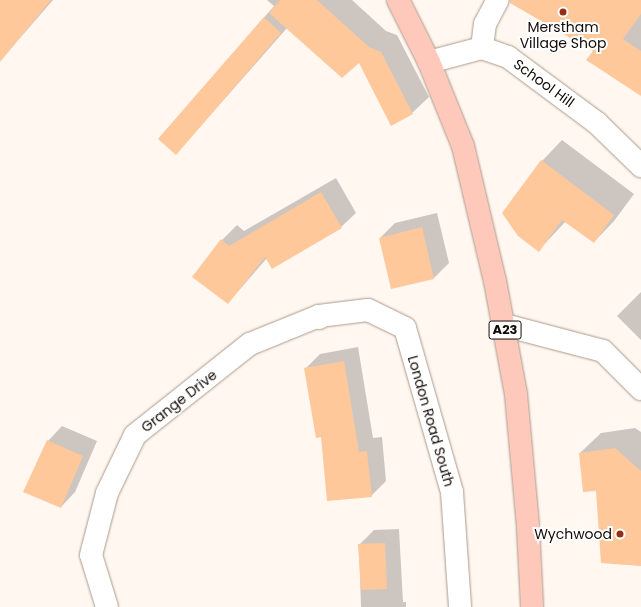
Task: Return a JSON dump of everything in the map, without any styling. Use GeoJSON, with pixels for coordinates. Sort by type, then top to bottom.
{"type":"FeatureCollection","features":[{"type":"Feature","properties":{"kind":"main road","name":"A23"},"geometry":{"type":"LineString","coordinates":[[398,0],[429,62],[464,146],[504,325],[517,402],[532,607]]}},
{"type":"Feature","properties":{"kind":"street"},"geometry":{"type":"LineString","coordinates":[[429,62],[482,48],[485,24],[498,0]]}},
{"type":"Feature","properties":{"kind":"street","name":"School Hill"},"geometry":{"type":"LineString","coordinates":[[482,48],[508,57],[541,79],[597,123],[641,166]]}},
{"type":"Feature","properties":{"kind":"street","name":"London Road South"},"geometry":{"type":"LineString","coordinates":[[319,317],[368,310],[405,328],[452,492],[460,607]]}},
{"type":"Feature","properties":{"kind":"street","name":"Grange Drive"},"geometry":{"type":"LineString","coordinates":[[107,607],[91,555],[107,493],[135,435],[250,344],[319,317]]}},
{"type":"Feature","properties":{"kind":"street"},"geometry":{"type":"LineString","coordinates":[[504,325],[603,351],[641,389]]}},
{"type":"Feature","properties":{"kind":"building"},"geometry":{"type":"Polygon","coordinates":[[[0,0],[51,0],[0,62],[0,0]]]}},
{"type":"Feature","properties":{"kind":"building"},"geometry":{"type":"Polygon","coordinates":[[[280,0],[317,0],[369,47],[381,52],[413,114],[391,126],[359,63],[342,78],[269,13],[280,0]]]}},
{"type":"Feature","properties":{"kind":"building"},"geometry":{"type":"Polygon","coordinates":[[[510,0],[641,0],[641,14],[623,39],[641,51],[641,96],[586,60],[593,51],[510,3],[510,0]]]}},
{"type":"Feature","properties":{"kind":"building"},"geometry":{"type":"Polygon","coordinates":[[[264,17],[281,33],[176,155],[158,139],[264,17]]]}},
{"type":"Feature","properties":{"kind":"building"},"geometry":{"type":"Polygon","coordinates":[[[541,160],[614,215],[594,243],[562,220],[539,252],[518,236],[502,213],[541,160]]]}},
{"type":"Feature","properties":{"kind":"building"},"geometry":{"type":"Polygon","coordinates":[[[321,192],[342,228],[272,269],[265,257],[228,304],[192,277],[221,239],[229,246],[321,192]]]}},
{"type":"Feature","properties":{"kind":"building"},"geometry":{"type":"Polygon","coordinates":[[[422,227],[434,279],[391,289],[379,238],[422,227]]]}},
{"type":"Feature","properties":{"kind":"building"},"geometry":{"type":"Polygon","coordinates":[[[344,361],[359,452],[367,451],[372,497],[327,501],[321,437],[316,438],[304,368],[344,361]]]}},
{"type":"Feature","properties":{"kind":"building"},"geometry":{"type":"Polygon","coordinates":[[[47,440],[83,456],[61,508],[23,492],[47,440]]]}},
{"type":"Feature","properties":{"kind":"building","name":"Wychwood"},"geometry":{"type":"Polygon","coordinates":[[[615,448],[641,471],[641,566],[601,563],[596,491],[583,492],[579,453],[615,448]]]}},
{"type":"Feature","properties":{"kind":"building"},"geometry":{"type":"Polygon","coordinates":[[[385,543],[387,589],[361,590],[358,544],[385,543]]]}},
{"type":"Feature","properties":{"kind":"place","name":"Merstham Village Shop"},"geometry":{"type":"Point","coordinates":[563,12]}},
{"type":"Feature","properties":{"kind":"place","name":"Wychwood"},"geometry":{"type":"Point","coordinates":[620,534]}}]}
